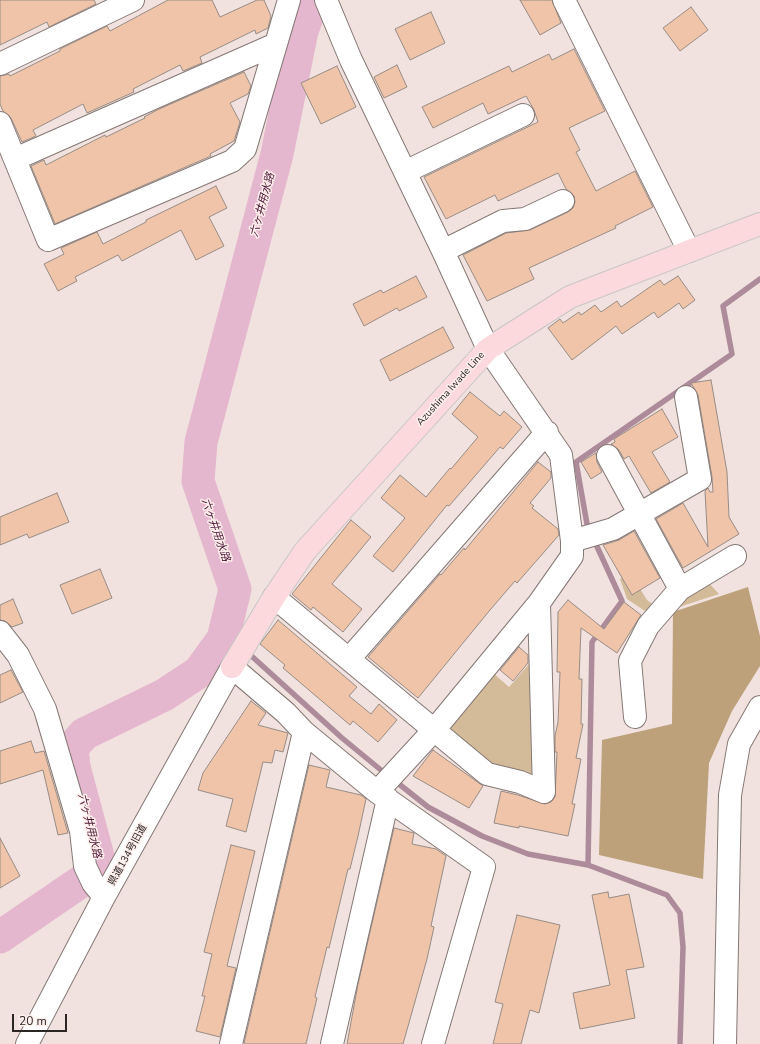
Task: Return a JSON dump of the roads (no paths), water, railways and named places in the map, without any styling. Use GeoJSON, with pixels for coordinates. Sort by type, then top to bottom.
{"type":"FeatureCollection","features":[{"type":"Feature","properties":{"kind":"main road","name":"Azushima Iwade Line"},"geometry":{"type":"LineString","coordinates":[[232,667],[274,597],[305,552],[488,349],[570,297],[760,224]]}},
{"type":"Feature","properties":{"kind":"street"},"geometry":{"type":"LineString","coordinates":[[0,64],[133,0]]}},
{"type":"Feature","properties":{"kind":"street"},"geometry":{"type":"LineString","coordinates":[[0,123],[48,240],[232,161],[245,150],[289,0]]}},
{"type":"Feature","properties":{"kind":"street"},"geometry":{"type":"LineString","coordinates":[[326,0],[351,60],[443,251],[488,349],[547,432],[561,455],[585,538]]}},
{"type":"Feature","properties":{"kind":"street"},"geometry":{"type":"LineString","coordinates":[[564,0],[689,251]]}},
{"type":"Feature","properties":{"kind":"street"},"geometry":{"type":"LineString","coordinates":[[15,159],[276,44]]}},
{"type":"Feature","properties":{"kind":"street"},"geometry":{"type":"LineString","coordinates":[[405,172],[523,115]]}},
{"type":"Feature","properties":{"kind":"street"},"geometry":{"type":"LineString","coordinates":[[443,251],[502,221],[525,219],[563,201]]}},
{"type":"Feature","properties":{"kind":"street"},"geometry":{"type":"LineString","coordinates":[[332,1044],[387,786],[539,602],[585,538],[613,529],[700,479],[686,397]]}},
{"type":"Feature","properties":{"kind":"street"},"geometry":{"type":"LineString","coordinates":[[350,659],[547,432]]}},
{"type":"Feature","properties":{"kind":"street"},"geometry":{"type":"LineString","coordinates":[[608,456],[680,589]]}},
{"type":"Feature","properties":{"kind":"street"},"geometry":{"type":"LineString","coordinates":[[634,717],[630,661],[648,626],[680,589],[735,556]]}},
{"type":"Feature","properties":{"kind":"street"},"geometry":{"type":"LineString","coordinates":[[274,597],[488,774],[520,782],[544,792],[539,602]]}},
{"type":"Feature","properties":{"kind":"street"},"geometry":{"type":"LineString","coordinates":[[0,632],[18,655],[45,709],[82,832],[94,882]]}},
{"type":"Feature","properties":{"kind":"street"},"geometry":{"type":"LineString","coordinates":[[232,667],[286,713],[304,732],[387,786],[484,868],[433,1044]]}},
{"type":"Feature","properties":{"kind":"street","name":"県道134号旧道"},"geometry":{"type":"LineString","coordinates":[[27,1044],[49,1006],[94,882],[232,667]]}},
{"type":"Feature","properties":{"kind":"street"},"geometry":{"type":"LineString","coordinates":[[725,1044],[730,795],[739,744],[760,706]]}},
{"type":"Feature","properties":{"kind":"street"},"geometry":{"type":"LineString","coordinates":[[231,1044],[304,732]]}},
{"type":"Feature","properties":{"kind":"waterway","name":"六ヶ井用水路"},"geometry":{"type":"LineString","coordinates":[[0,937],[95,872],[99,860],[74,767],[72,748],[84,734],[164,695],[199,672],[223,639],[235,589],[198,481],[201,442],[277,154],[302,31],[313,0]]}},
{"type":"Feature","properties":{"kind":"waterway"},"geometry":{"type":"LineString","coordinates":[[590,530],[587,524],[576,462],[732,354],[723,306],[760,279]]}},
{"type":"Feature","properties":{"kind":"waterway"},"geometry":{"type":"LineString","coordinates":[[588,865],[592,642],[622,601],[594,540]]}},
{"type":"Feature","properties":{"kind":"waterway"},"geometry":{"type":"LineString","coordinates":[[224,633],[239,646]]}},
{"type":"Feature","properties":{"kind":"waterway"},"geometry":{"type":"LineString","coordinates":[[246,651],[342,738],[387,775]]}},
{"type":"Feature","properties":{"kind":"waterway"},"geometry":{"type":"LineString","coordinates":[[394,780],[428,807],[482,836],[528,854],[588,865],[667,895],[680,913],[683,947],[680,1044]]}}]}
